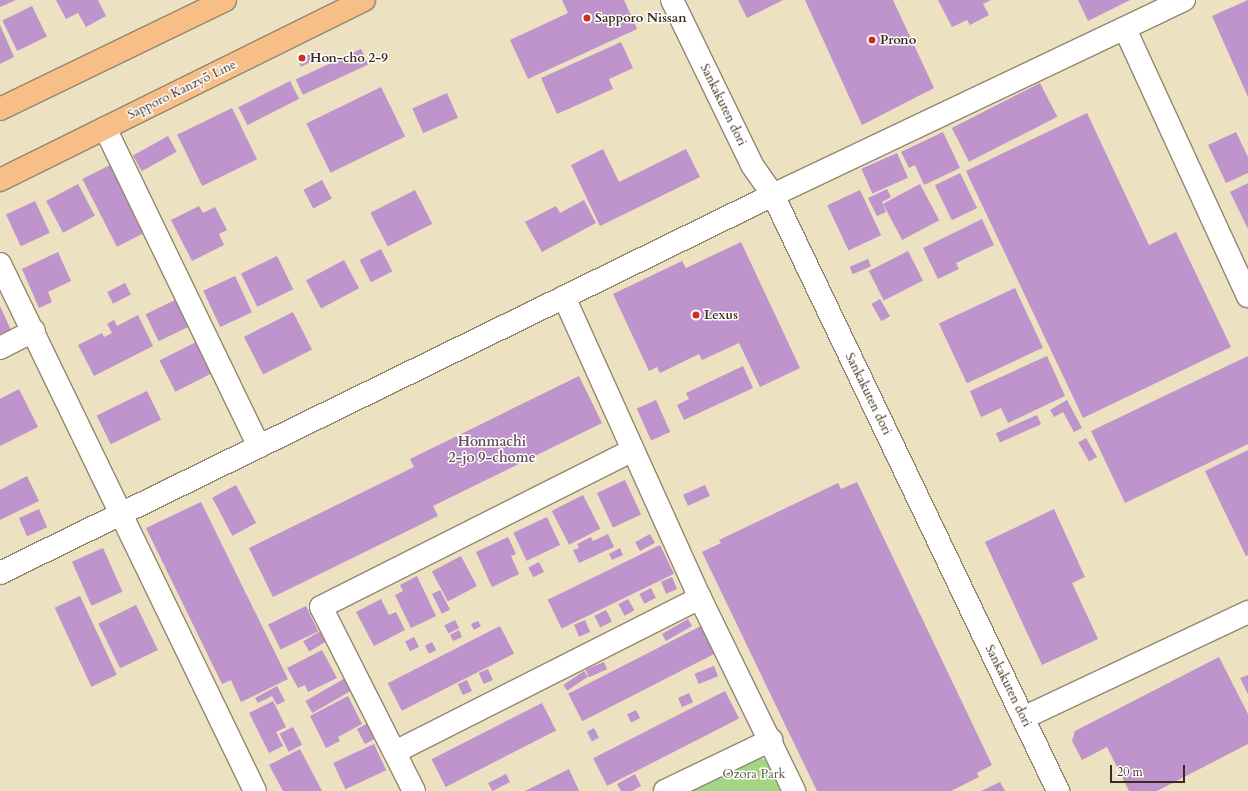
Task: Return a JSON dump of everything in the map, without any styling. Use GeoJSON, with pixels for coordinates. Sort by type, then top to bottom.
{"type":"FeatureCollection","features":[{"type":"Feature","properties":{"kind":"main road"},"geometry":{"type":"LineString","coordinates":[[0,109],[225,0]]}},
{"type":"Feature","properties":{"kind":"main road","name":"Sapporo Kanzyō Line"},"geometry":{"type":"LineString","coordinates":[[0,180],[364,0]]}},
{"type":"Feature","properties":{"kind":"street","name":"Sankakuten dori"},"geometry":{"type":"LineString","coordinates":[[672,0],[752,165],[773,195],[1058,791]]}},
{"type":"Feature","properties":{"kind":"street"},"geometry":{"type":"LineString","coordinates":[[0,573],[773,195],[1184,0]]}},
{"type":"Feature","properties":{"kind":"street"},"geometry":{"type":"LineString","coordinates":[[1125,29],[1248,296]]}},
{"type":"Feature","properties":{"kind":"street"},"geometry":{"type":"LineString","coordinates":[[105,128],[259,447]]}},
{"type":"Feature","properties":{"kind":"street"},"geometry":{"type":"LineString","coordinates":[[0,264],[34,331],[255,791]]}},
{"type":"Feature","properties":{"kind":"street"},"geometry":{"type":"LineString","coordinates":[[564,297],[700,598],[771,740],[794,791]]}},
{"type":"Feature","properties":{"kind":"street"},"geometry":{"type":"LineString","coordinates":[[0,348],[34,331]]}},
{"type":"Feature","properties":{"kind":"street"},"geometry":{"type":"LineString","coordinates":[[414,791],[321,607],[633,450]]}},
{"type":"Feature","properties":{"kind":"street"},"geometry":{"type":"LineString","coordinates":[[395,752],[700,598]]}},
{"type":"Feature","properties":{"kind":"street"},"geometry":{"type":"LineString","coordinates":[[1023,718],[1248,612]]}},
{"type":"Feature","properties":{"kind":"street"},"geometry":{"type":"LineString","coordinates":[[665,791],[771,740]]}},
{"type":"Feature","properties":{"kind":"green space","name":"Ozora Park"},"geometry":{"type":"Polygon","coordinates":[[[754,755],[767,761],[780,791],[681,791],[754,755]]]}},
{"type":"Feature","properties":{"kind":"building"},"geometry":{"type":"Polygon","coordinates":[[[0,0],[16,0],[0,7],[0,0]]]}},
{"type":"Feature","properties":{"kind":"building"},"geometry":{"type":"Polygon","coordinates":[[[56,0],[98,0],[106,16],[86,27],[78,13],[66,19],[56,0]]]}},
{"type":"Feature","properties":{"kind":"building"},"geometry":{"type":"Polygon","coordinates":[[[562,0],[624,0],[637,29],[528,79],[510,40],[568,13],[562,0]]]}},
{"type":"Feature","properties":{"kind":"building"},"geometry":{"type":"Polygon","coordinates":[[[738,0],[783,0],[747,18],[738,0]]]}},
{"type":"Feature","properties":{"kind":"building"},"geometry":{"type":"Polygon","coordinates":[[[805,0],[893,0],[934,88],[862,125],[805,0]]]}},
{"type":"Feature","properties":{"kind":"building"},"geometry":{"type":"Polygon","coordinates":[[[938,0],[991,0],[983,4],[989,15],[970,25],[967,20],[952,27],[938,0]]]}},
{"type":"Feature","properties":{"kind":"building"},"geometry":{"type":"Polygon","coordinates":[[[1078,0],[1130,0],[1088,21],[1078,0]]]}},
{"type":"Feature","properties":{"kind":"building"},"geometry":{"type":"Polygon","coordinates":[[[1248,0],[1248,97],[1212,16],[1248,0]]]}},
{"type":"Feature","properties":{"kind":"building"},"geometry":{"type":"Polygon","coordinates":[[[32,6],[47,37],[17,51],[2,20],[32,6]]]}},
{"type":"Feature","properties":{"kind":"building"},"geometry":{"type":"Polygon","coordinates":[[[0,25],[14,57],[0,64],[0,25]]]}},
{"type":"Feature","properties":{"kind":"building"},"geometry":{"type":"Polygon","coordinates":[[[621,42],[633,68],[609,79],[613,89],[557,114],[541,78],[621,42]]]}},
{"type":"Feature","properties":{"kind":"building"},"geometry":{"type":"Polygon","coordinates":[[[361,49],[368,64],[303,95],[296,79],[361,49]]]}},
{"type":"Feature","properties":{"kind":"building"},"geometry":{"type":"Polygon","coordinates":[[[316,50],[320,57],[301,67],[298,61],[316,50]]]}},
{"type":"Feature","properties":{"kind":"building"},"geometry":{"type":"Polygon","coordinates":[[[290,81],[299,99],[247,125],[238,107],[290,81]]]}},
{"type":"Feature","properties":{"kind":"building"},"geometry":{"type":"Polygon","coordinates":[[[1040,83],[1057,117],[969,162],[952,128],[1040,83]]]}},
{"type":"Feature","properties":{"kind":"building"},"geometry":{"type":"Polygon","coordinates":[[[381,87],[405,136],[331,173],[306,123],[381,87]]]}},
{"type":"Feature","properties":{"kind":"building"},"geometry":{"type":"Polygon","coordinates":[[[447,93],[458,118],[423,133],[412,108],[447,93]]]}},
{"type":"Feature","properties":{"kind":"building"},"geometry":{"type":"Polygon","coordinates":[[[232,108],[257,159],[202,186],[177,135],[232,108]]]}},
{"type":"Feature","properties":{"kind":"building"},"geometry":{"type":"Polygon","coordinates":[[[1087,113],[1149,245],[1176,232],[1231,347],[1083,418],[966,171],[1087,113]]]}},
{"type":"Feature","properties":{"kind":"building"},"geometry":{"type":"Polygon","coordinates":[[[943,132],[960,168],[924,185],[915,165],[909,168],[901,152],[943,132]]]}},
{"type":"Feature","properties":{"kind":"building"},"geometry":{"type":"Polygon","coordinates":[[[1236,132],[1248,157],[1248,173],[1226,183],[1208,145],[1236,132]]]}},
{"type":"Feature","properties":{"kind":"building"},"geometry":{"type":"Polygon","coordinates":[[[168,136],[177,152],[142,171],[133,155],[168,136]]]}},
{"type":"Feature","properties":{"kind":"building"},"geometry":{"type":"Polygon","coordinates":[[[603,149],[619,182],[686,149],[700,177],[600,226],[571,165],[603,149]]]}},
{"type":"Feature","properties":{"kind":"building"},"geometry":{"type":"Polygon","coordinates":[[[897,153],[908,178],[872,194],[861,169],[897,153]]]}},
{"type":"Feature","properties":{"kind":"building"},"geometry":{"type":"Polygon","coordinates":[[[110,165],[145,233],[117,247],[82,179],[110,165]]]}},
{"type":"Feature","properties":{"kind":"building"},"geometry":{"type":"Polygon","coordinates":[[[960,173],[977,208],[952,220],[935,185],[960,173]]]}},
{"type":"Feature","properties":{"kind":"building"},"geometry":{"type":"Polygon","coordinates":[[[322,180],[332,199],[313,208],[303,190],[322,180]]]}},
{"type":"Feature","properties":{"kind":"building"},"geometry":{"type":"Polygon","coordinates":[[[1248,183],[1248,229],[1230,192],[1248,183]]]}},
{"type":"Feature","properties":{"kind":"building"},"geometry":{"type":"Polygon","coordinates":[[[78,184],[95,216],[63,233],[46,201],[78,184]]]}},
{"type":"Feature","properties":{"kind":"building"},"geometry":{"type":"Polygon","coordinates":[[[920,184],[939,220],[902,240],[883,204],[920,184]]]}},
{"type":"Feature","properties":{"kind":"building"},"geometry":{"type":"Polygon","coordinates":[[[887,189],[891,197],[882,202],[886,212],[877,216],[868,198],[887,189]]]}},
{"type":"Feature","properties":{"kind":"building"},"geometry":{"type":"Polygon","coordinates":[[[415,190],[432,224],[388,247],[370,213],[415,190]]]}},
{"type":"Feature","properties":{"kind":"building"},"geometry":{"type":"Polygon","coordinates":[[[860,190],[881,235],[849,251],[827,205],[860,190]]]}},
{"type":"Feature","properties":{"kind":"building"},"geometry":{"type":"Polygon","coordinates":[[[584,200],[596,223],[542,252],[525,222],[556,206],[560,213],[584,200]]]}},
{"type":"Feature","properties":{"kind":"building"},"geometry":{"type":"Polygon","coordinates":[[[35,201],[50,233],[21,246],[6,215],[35,201]]]}},
{"type":"Feature","properties":{"kind":"building"},"geometry":{"type":"Polygon","coordinates":[[[199,206],[203,213],[215,207],[227,230],[219,234],[224,245],[192,261],[171,220],[199,206]]]}},
{"type":"Feature","properties":{"kind":"building"},"geometry":{"type":"Polygon","coordinates":[[[982,219],[994,245],[956,263],[959,269],[938,279],[923,248],[982,219]]]}},
{"type":"Feature","properties":{"kind":"building"},"geometry":{"type":"Polygon","coordinates":[[[741,242],[800,368],[760,387],[739,343],[702,360],[699,354],[660,373],[657,367],[649,371],[613,294],[682,261],[686,268],[741,242]]]}},
{"type":"Feature","properties":{"kind":"building"},"geometry":{"type":"Polygon","coordinates":[[[381,249],[392,271],[371,282],[360,260],[381,249]]]}},
{"type":"Feature","properties":{"kind":"building"},"geometry":{"type":"Polygon","coordinates":[[[908,251],[923,280],[884,300],[869,271],[908,251]]]}},
{"type":"Feature","properties":{"kind":"building"},"geometry":{"type":"Polygon","coordinates":[[[58,252],[71,281],[48,292],[52,302],[39,308],[22,269],[58,252]]]}},
{"type":"Feature","properties":{"kind":"building"},"geometry":{"type":"Polygon","coordinates":[[[277,256],[293,289],[257,307],[241,274],[277,256]]]}},
{"type":"Feature","properties":{"kind":"building"},"geometry":{"type":"Polygon","coordinates":[[[868,259],[871,266],[853,274],[850,267],[868,259]]]}},
{"type":"Feature","properties":{"kind":"building"},"geometry":{"type":"Polygon","coordinates":[[[344,260],[359,288],[321,308],[306,280],[344,260]]]}},
{"type":"Feature","properties":{"kind":"building"},"geometry":{"type":"Polygon","coordinates":[[[235,276],[252,312],[220,327],[203,291],[235,276]]]}},
{"type":"Feature","properties":{"kind":"building"},"geometry":{"type":"Polygon","coordinates":[[[125,283],[131,295],[113,304],[107,292],[125,283]]]}},
{"type":"Feature","properties":{"kind":"building"},"geometry":{"type":"Polygon","coordinates":[[[1015,288],[1043,348],[967,383],[939,323],[1015,288]]]}},
{"type":"Feature","properties":{"kind":"building"},"geometry":{"type":"Polygon","coordinates":[[[177,299],[190,326],[159,341],[146,314],[177,299]]]}},
{"type":"Feature","properties":{"kind":"building"},"geometry":{"type":"Polygon","coordinates":[[[880,299],[890,316],[881,321],[871,304],[880,299]]]}},
{"type":"Feature","properties":{"kind":"building"},"geometry":{"type":"Polygon","coordinates":[[[0,306],[11,330],[0,335],[0,306]]]}},
{"type":"Feature","properties":{"kind":"building"},"geometry":{"type":"Polygon","coordinates":[[[293,312],[312,349],[263,374],[244,337],[293,312]]]}},
{"type":"Feature","properties":{"kind":"building"},"geometry":{"type":"Polygon","coordinates":[[[138,315],[153,346],[94,376],[78,345],[102,333],[104,337],[112,333],[107,324],[114,320],[117,326],[138,315]]]}},
{"type":"Feature","properties":{"kind":"building"},"geometry":{"type":"Polygon","coordinates":[[[196,342],[212,373],[175,392],[159,361],[196,342]]]}},
{"type":"Feature","properties":{"kind":"building"},"geometry":{"type":"Polygon","coordinates":[[[1047,356],[1065,396],[1008,423],[1001,408],[981,417],[970,391],[1047,356]]]}},
{"type":"Feature","properties":{"kind":"building"},"geometry":{"type":"Polygon","coordinates":[[[1248,356],[1248,444],[1125,503],[1091,431],[1248,356]]]}},
{"type":"Feature","properties":{"kind":"building"},"geometry":{"type":"Polygon","coordinates":[[[743,366],[753,388],[684,420],[677,405],[689,399],[686,393],[743,366]]]}},
{"type":"Feature","properties":{"kind":"building"},"geometry":{"type":"Polygon","coordinates":[[[579,376],[602,423],[433,506],[438,516],[273,597],[249,548],[414,467],[410,459],[579,376]]]}},
{"type":"Feature","properties":{"kind":"building"},"geometry":{"type":"Polygon","coordinates":[[[19,389],[38,427],[0,446],[0,399],[19,389]]]}},
{"type":"Feature","properties":{"kind":"building"},"geometry":{"type":"Polygon","coordinates":[[[147,391],[161,420],[111,444],[97,416],[147,391]]]}},
{"type":"Feature","properties":{"kind":"building"},"geometry":{"type":"Polygon","coordinates":[[[656,400],[670,432],[651,441],[637,409],[656,400]]]}},
{"type":"Feature","properties":{"kind":"building"},"geometry":{"type":"Polygon","coordinates":[[[1067,400],[1082,428],[1074,432],[1063,412],[1054,417],[1050,410],[1067,400]]]}},
{"type":"Feature","properties":{"kind":"building"},"geometry":{"type":"Polygon","coordinates":[[[1037,415],[1041,424],[1000,442],[996,433],[1037,415]]]}},
{"type":"Feature","properties":{"kind":"building"},"geometry":{"type":"Polygon","coordinates":[[[1086,438],[1097,457],[1089,462],[1078,442],[1086,438]]]}},
{"type":"Feature","properties":{"kind":"building"},"geometry":{"type":"Polygon","coordinates":[[[1248,450],[1248,555],[1246,556],[1205,471],[1248,450]]]}},
{"type":"Feature","properties":{"kind":"building"},"geometry":{"type":"Polygon","coordinates":[[[27,476],[39,501],[0,520],[0,490],[27,476]]]}},
{"type":"Feature","properties":{"kind":"building"},"geometry":{"type":"Polygon","coordinates":[[[625,480],[641,514],[613,528],[597,493],[625,480]]]}},
{"type":"Feature","properties":{"kind":"building"},"geometry":{"type":"Polygon","coordinates":[[[857,482],[992,765],[977,773],[979,777],[951,791],[817,791],[702,552],[721,543],[719,540],[838,483],[841,489],[857,482]]]}},
{"type":"Feature","properties":{"kind":"building"},"geometry":{"type":"Polygon","coordinates":[[[236,485],[256,523],[232,536],[212,498],[236,485]]]}},
{"type":"Feature","properties":{"kind":"building"},"geometry":{"type":"Polygon","coordinates":[[[705,485],[710,496],[688,506],[683,495],[705,485]]]}},
{"type":"Feature","properties":{"kind":"building"},"geometry":{"type":"Polygon","coordinates":[[[583,495],[600,529],[569,545],[552,511],[583,495]]]}},
{"type":"Feature","properties":{"kind":"building"},"geometry":{"type":"Polygon","coordinates":[[[201,502],[288,679],[241,702],[231,680],[222,684],[146,528],[201,502]]]}},
{"type":"Feature","properties":{"kind":"building"},"geometry":{"type":"Polygon","coordinates":[[[39,509],[47,527],[27,536],[19,518],[39,509]]]}},
{"type":"Feature","properties":{"kind":"building"},"geometry":{"type":"Polygon","coordinates":[[[1054,509],[1085,577],[1072,583],[1098,639],[1042,665],[985,542],[1054,509]]]}},
{"type":"Feature","properties":{"kind":"building"},"geometry":{"type":"Polygon","coordinates":[[[547,517],[560,545],[527,561],[513,533],[547,517]]]}},
{"type":"Feature","properties":{"kind":"building"},"geometry":{"type":"Polygon","coordinates":[[[608,534],[614,547],[579,563],[573,550],[579,548],[577,544],[591,537],[593,541],[608,534]]]}},
{"type":"Feature","properties":{"kind":"building"},"geometry":{"type":"Polygon","coordinates":[[[650,534],[655,543],[640,551],[635,542],[650,534]]]}},
{"type":"Feature","properties":{"kind":"building"},"geometry":{"type":"Polygon","coordinates":[[[508,537],[516,554],[511,556],[519,574],[492,587],[476,552],[508,537]]]}},
{"type":"Feature","properties":{"kind":"building"},"geometry":{"type":"Polygon","coordinates":[[[660,545],[674,574],[562,629],[548,600],[660,545]]]}},
{"type":"Feature","properties":{"kind":"building"},"geometry":{"type":"Polygon","coordinates":[[[103,548],[123,592],[91,606],[72,562],[103,548]]]}},
{"type":"Feature","properties":{"kind":"building"},"geometry":{"type":"Polygon","coordinates":[[[620,548],[623,555],[612,560],[609,554],[620,548]]]}},
{"type":"Feature","properties":{"kind":"building"},"geometry":{"type":"Polygon","coordinates":[[[461,556],[477,586],[448,602],[432,571],[461,556]]]}},
{"type":"Feature","properties":{"kind":"building"},"geometry":{"type":"Polygon","coordinates":[[[539,562],[544,572],[533,577],[528,567],[539,562]]]}},
{"type":"Feature","properties":{"kind":"building"},"geometry":{"type":"Polygon","coordinates":[[[417,576],[436,616],[411,628],[395,595],[403,591],[400,585],[417,576]]]}},
{"type":"Feature","properties":{"kind":"building"},"geometry":{"type":"Polygon","coordinates":[[[672,577],[677,589],[666,594],[661,582],[672,577]]]}},
{"type":"Feature","properties":{"kind":"building"},"geometry":{"type":"Polygon","coordinates":[[[651,588],[656,598],[644,604],[639,594],[651,588]]]}},
{"type":"Feature","properties":{"kind":"building"},"geometry":{"type":"Polygon","coordinates":[[[440,590],[450,610],[442,614],[432,594],[440,590]]]}},
{"type":"Feature","properties":{"kind":"building"},"geometry":{"type":"Polygon","coordinates":[[[80,596],[117,675],[91,687],[55,608],[80,596]]]}},
{"type":"Feature","properties":{"kind":"building"},"geometry":{"type":"Polygon","coordinates":[[[381,599],[389,615],[396,612],[405,630],[374,646],[356,612],[381,599]]]}},
{"type":"Feature","properties":{"kind":"building"},"geometry":{"type":"Polygon","coordinates":[[[628,599],[634,610],[625,616],[618,604],[628,599]]]}},
{"type":"Feature","properties":{"kind":"building"},"geometry":{"type":"Polygon","coordinates":[[[136,605],[158,650],[120,668],[98,623],[136,605]]]}},
{"type":"Feature","properties":{"kind":"building"},"geometry":{"type":"Polygon","coordinates":[[[306,606],[318,631],[281,650],[268,624],[306,606]]]}},
{"type":"Feature","properties":{"kind":"building"},"geometry":{"type":"Polygon","coordinates":[[[606,610],[612,622],[600,627],[594,616],[606,610]]]}},
{"type":"Feature","properties":{"kind":"building"},"geometry":{"type":"Polygon","coordinates":[[[688,619],[692,626],[666,641],[662,634],[688,619]]]}},
{"type":"Feature","properties":{"kind":"building"},"geometry":{"type":"Polygon","coordinates":[[[455,620],[459,628],[448,633],[444,625],[455,620]]]}},
{"type":"Feature","properties":{"kind":"building"},"geometry":{"type":"Polygon","coordinates":[[[585,620],[590,632],[579,637],[574,625],[585,620]]]}},
{"type":"Feature","properties":{"kind":"building"},"geometry":{"type":"Polygon","coordinates":[[[478,621],[481,626],[474,630],[471,624],[478,621]]]}},
{"type":"Feature","properties":{"kind":"building"},"geometry":{"type":"Polygon","coordinates":[[[500,626],[514,654],[402,711],[388,683],[500,626]]]}},
{"type":"Feature","properties":{"kind":"building"},"geometry":{"type":"Polygon","coordinates":[[[701,626],[715,654],[582,721],[568,694],[701,626]]]}},
{"type":"Feature","properties":{"kind":"building"},"geometry":{"type":"Polygon","coordinates":[[[322,630],[328,640],[309,652],[303,641],[322,630]]]}},
{"type":"Feature","properties":{"kind":"building"},"geometry":{"type":"Polygon","coordinates":[[[459,630],[462,637],[453,641],[450,635],[459,630]]]}},
{"type":"Feature","properties":{"kind":"building"},"geometry":{"type":"Polygon","coordinates":[[[414,637],[419,647],[410,651],[405,642],[414,637]]]}},
{"type":"Feature","properties":{"kind":"building"},"geometry":{"type":"Polygon","coordinates":[[[432,642],[436,650],[429,654],[425,646],[432,642]]]}},
{"type":"Feature","properties":{"kind":"building"},"geometry":{"type":"Polygon","coordinates":[[[322,650],[337,678],[308,692],[305,685],[298,688],[287,668],[322,650]]]}},
{"type":"Feature","properties":{"kind":"building"},"geometry":{"type":"Polygon","coordinates":[[[1219,657],[1248,714],[1248,744],[1157,791],[1129,791],[1107,747],[1082,760],[1072,741],[1075,731],[1219,657]]]}},
{"type":"Feature","properties":{"kind":"building"},"geometry":{"type":"Polygon","coordinates":[[[604,662],[607,669],[589,677],[586,670],[604,662]]]}},
{"type":"Feature","properties":{"kind":"building"},"geometry":{"type":"Polygon","coordinates":[[[714,666],[718,676],[699,684],[695,674],[714,666]]]}},
{"type":"Feature","properties":{"kind":"building"},"geometry":{"type":"Polygon","coordinates":[[[488,669],[493,680],[484,684],[479,673],[488,669]]]}},
{"type":"Feature","properties":{"kind":"building"},"geometry":{"type":"Polygon","coordinates":[[[584,671],[588,677],[567,691],[563,685],[584,671]]]}},
{"type":"Feature","properties":{"kind":"building"},"geometry":{"type":"Polygon","coordinates":[[[1248,675],[1248,694],[1240,678],[1248,675]]]}},
{"type":"Feature","properties":{"kind":"building"},"geometry":{"type":"Polygon","coordinates":[[[347,677],[354,689],[312,713],[305,701],[347,677]]]}},
{"type":"Feature","properties":{"kind":"building"},"geometry":{"type":"Polygon","coordinates":[[[467,680],[472,691],[463,695],[458,684],[467,680]]]}},
{"type":"Feature","properties":{"kind":"building"},"geometry":{"type":"Polygon","coordinates":[[[277,686],[285,701],[277,705],[272,696],[258,703],[255,698],[277,686]]]}},
{"type":"Feature","properties":{"kind":"building"},"geometry":{"type":"Polygon","coordinates":[[[725,691],[739,719],[607,786],[593,758],[725,691]]]}},
{"type":"Feature","properties":{"kind":"building"},"geometry":{"type":"Polygon","coordinates":[[[689,693],[693,702],[682,707],[678,698],[689,693]]]}},
{"type":"Feature","properties":{"kind":"building"},"geometry":{"type":"Polygon","coordinates":[[[348,696],[362,724],[338,737],[340,741],[326,748],[310,716],[348,696]]]}},
{"type":"Feature","properties":{"kind":"building"},"geometry":{"type":"Polygon","coordinates":[[[273,701],[286,727],[276,732],[283,746],[269,753],[249,713],[273,701]]]}},
{"type":"Feature","properties":{"kind":"building"},"geometry":{"type":"Polygon","coordinates":[[[542,703],[556,731],[446,787],[432,759],[542,703]]]}},
{"type":"Feature","properties":{"kind":"building"},"geometry":{"type":"Polygon","coordinates":[[[636,710],[640,718],[631,723],[627,715],[636,710]]]}},
{"type":"Feature","properties":{"kind":"building"},"geometry":{"type":"Polygon","coordinates":[[[372,721],[380,736],[365,744],[357,729],[372,721]]]}},
{"type":"Feature","properties":{"kind":"building"},"geometry":{"type":"Polygon","coordinates":[[[293,727],[302,745],[289,752],[280,734],[293,727]]]}},
{"type":"Feature","properties":{"kind":"building"},"geometry":{"type":"Polygon","coordinates":[[[594,728],[599,738],[592,741],[587,732],[594,728]]]}},
{"type":"Feature","properties":{"kind":"building"},"geometry":{"type":"Polygon","coordinates":[[[374,744],[386,770],[345,789],[333,763],[374,744]]]}},
{"type":"Feature","properties":{"kind":"building"},"geometry":{"type":"Polygon","coordinates":[[[300,749],[322,791],[283,791],[269,765],[300,749]]]}},
{"type":"Feature","properties":{"kind":"building"},"geometry":{"type":"Polygon","coordinates":[[[569,769],[579,791],[525,791],[569,769]]]}},
{"type":"Feature","properties":{"kind":"building"},"geometry":{"type":"Polygon","coordinates":[[[506,774],[510,782],[492,791],[488,783],[506,774]]]}},
{"type":"Feature","properties":{"kind":"building"},"geometry":{"type":"Polygon","coordinates":[[[635,774],[641,786],[632,791],[621,791],[617,784],[635,774]]]}},
{"type":"Feature","properties":{"kind":"building"},"geometry":{"type":"Polygon","coordinates":[[[1000,782],[1005,791],[981,791],[1000,782]]]}},
{"type":"Feature","properties":{"kind":"place","name":"Sapporo Nissan"},"geometry":{"type":"Point","coordinates":[587,18]}},
{"type":"Feature","properties":{"kind":"place","name":"Prono"},"geometry":{"type":"Point","coordinates":[872,40]}},
{"type":"Feature","properties":{"kind":"place","name":"Hon-cho 2-9"},"geometry":{"type":"Point","coordinates":[302,58]}},
{"type":"Feature","properties":{"kind":"place","name":"Lexus"},"geometry":{"type":"Point","coordinates":[696,315]}},
{"type":"Feature","properties":{"kind":"district","name":"Honmachi 2-jo 9-chome"},"geometry":{"type":"Point","coordinates":[492,450]}}]}
